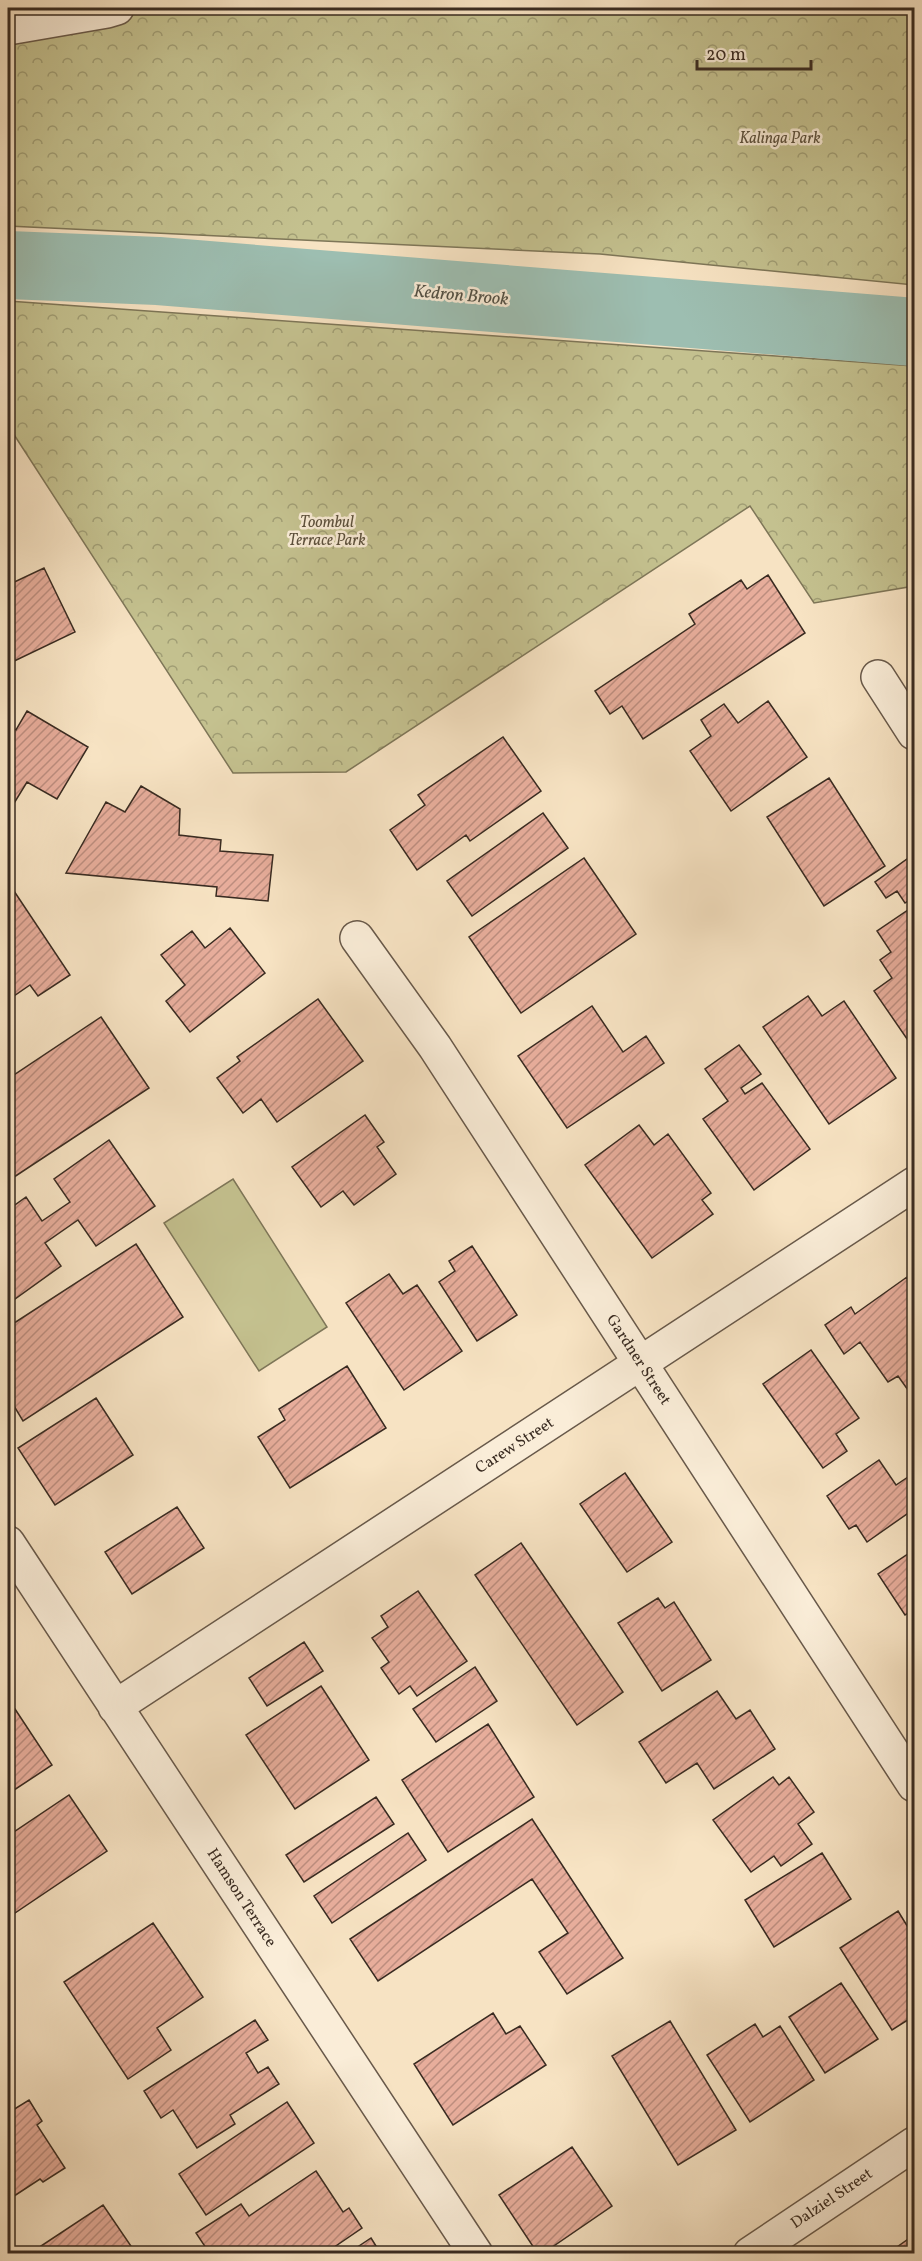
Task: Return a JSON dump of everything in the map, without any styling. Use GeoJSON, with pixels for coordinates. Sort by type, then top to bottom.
{"type":"FeatureCollection","features":[{"type":"Feature","properties":{"kind":"street"},"geometry":{"type":"LineString","coordinates":[[8,28],[117,8]]}},
{"type":"Feature","properties":{"kind":"street"},"geometry":{"type":"LineString","coordinates":[[878,677],[915,733]]}},
{"type":"Feature","properties":{"kind":"street","name":"Gardner Street"},"geometry":{"type":"LineString","coordinates":[[357,938],[435,1047],[915,1785]]}},
{"type":"Feature","properties":{"kind":"street","name":"Carew Street"},"geometry":{"type":"LineString","coordinates":[[115,1707],[915,1184]]}},
{"type":"Feature","properties":{"kind":"street","name":"Hamson Terrace"},"geometry":{"type":"LineString","coordinates":[[8,1543],[476,2253]]}},
{"type":"Feature","properties":{"kind":"street","name":"Dalziel Street"},"geometry":{"type":"LineString","coordinates":[[750,2253],[915,2144]]}},
{"type":"Feature","properties":{"kind":"green space","name":"Kalinga Park"},"geometry":{"type":"Polygon","coordinates":[[[8,8],[914,8],[914,285],[600,254],[8,226],[8,8]]]}},
{"type":"Feature","properties":{"kind":"green space","name":"Toombul Terrace Park"},"geometry":{"type":"Polygon","coordinates":[[[8,301],[914,366],[914,586],[814,603],[750,506],[346,772],[233,773],[11,430],[8,429],[8,301]]]}},
{"type":"Feature","properties":{"kind":"green space"},"geometry":{"type":"Polygon","coordinates":[[[233,1179],[327,1327],[259,1371],[164,1223],[233,1179]]]}},
{"type":"Feature","properties":{"kind":"building"},"geometry":{"type":"Polygon","coordinates":[[[44,568],[75,632],[8,664],[8,585],[44,568]]]}},
{"type":"Feature","properties":{"kind":"building"},"geometry":{"type":"Polygon","coordinates":[[[768,575],[805,633],[643,739],[622,706],[610,714],[595,691],[695,624],[689,614],[741,580],[747,589],[768,575]]]}},
{"type":"Feature","properties":{"kind":"building"},"geometry":{"type":"Polygon","coordinates":[[[768,701],[807,757],[731,811],[690,751],[711,736],[701,720],[724,704],[738,723],[768,701]]]}},
{"type":"Feature","properties":{"kind":"building"},"geometry":{"type":"Polygon","coordinates":[[[27,711],[88,747],[57,799],[27,782],[13,805],[8,802],[8,724],[16,730],[27,711]]]}},
{"type":"Feature","properties":{"kind":"building"},"geometry":{"type":"Polygon","coordinates":[[[503,737],[541,791],[470,841],[466,835],[417,870],[390,830],[425,805],[418,795],[503,737]]]}},
{"type":"Feature","properties":{"kind":"building"},"geometry":{"type":"Polygon","coordinates":[[[829,778],[885,866],[824,906],[767,817],[829,778]]]}},
{"type":"Feature","properties":{"kind":"building"},"geometry":{"type":"Polygon","coordinates":[[[141,786],[180,809],[179,835],[221,840],[220,851],[273,855],[268,901],[216,896],[217,887],[66,873],[106,802],[125,812],[141,786]]]}},
{"type":"Feature","properties":{"kind":"building"},"geometry":{"type":"Polygon","coordinates":[[[543,813],[568,848],[472,916],[447,881],[543,813]]]}},
{"type":"Feature","properties":{"kind":"building"},"geometry":{"type":"Polygon","coordinates":[[[914,854],[914,897],[905,903],[897,891],[886,898],[875,882],[914,854]]]}},
{"type":"Feature","properties":{"kind":"building"},"geometry":{"type":"Polygon","coordinates":[[[584,858],[636,934],[521,1013],[469,937],[584,858]]]}},
{"type":"Feature","properties":{"kind":"building"},"geometry":{"type":"Polygon","coordinates":[[[8,882],[70,975],[38,996],[30,985],[8,1000],[8,882]]]}},
{"type":"Feature","properties":{"kind":"building"},"geometry":{"type":"Polygon","coordinates":[[[914,906],[914,1049],[874,991],[892,978],[880,960],[891,952],[877,931],[914,906]]]}},
{"type":"Feature","properties":{"kind":"building"},"geometry":{"type":"Polygon","coordinates":[[[230,928],[265,973],[190,1032],[166,1001],[185,985],[161,955],[192,931],[205,948],[230,928]]]}},
{"type":"Feature","properties":{"kind":"building"},"geometry":{"type":"Polygon","coordinates":[[[808,996],[822,1016],[844,1001],[896,1078],[829,1124],[763,1027],[808,996]]]}},
{"type":"Feature","properties":{"kind":"building"},"geometry":{"type":"Polygon","coordinates":[[[318,999],[363,1061],[277,1122],[261,1099],[243,1113],[217,1078],[240,1061],[237,1057],[318,999]]]}},
{"type":"Feature","properties":{"kind":"building"},"geometry":{"type":"Polygon","coordinates":[[[592,1006],[623,1052],[646,1036],[664,1063],[567,1128],[518,1056],[592,1006]]]}},
{"type":"Feature","properties":{"kind":"building"},"geometry":{"type":"Polygon","coordinates":[[[101,1017],[149,1088],[8,1181],[8,1079],[101,1017]]]}},
{"type":"Feature","properties":{"kind":"building"},"geometry":{"type":"Polygon","coordinates":[[[739,1045],[761,1074],[741,1088],[745,1094],[762,1083],[810,1149],[754,1190],[703,1119],[728,1101],[705,1069],[739,1045]]]}},
{"type":"Feature","properties":{"kind":"building"},"geometry":{"type":"Polygon","coordinates":[[[365,1115],[384,1142],[377,1147],[396,1174],[354,1205],[343,1191],[321,1207],[292,1167],[365,1115]]]}},
{"type":"Feature","properties":{"kind":"building"},"geometry":{"type":"Polygon","coordinates":[[[639,1125],[654,1145],[668,1134],[711,1193],[702,1200],[713,1214],[652,1258],[585,1165],[639,1125]]]}},
{"type":"Feature","properties":{"kind":"building"},"geometry":{"type":"Polygon","coordinates":[[[109,1140],[155,1206],[96,1246],[78,1220],[45,1243],[61,1266],[8,1304],[8,1210],[26,1197],[42,1221],[70,1202],[54,1179],[109,1140]]]}},
{"type":"Feature","properties":{"kind":"building"},"geometry":{"type":"Polygon","coordinates":[[[136,1244],[183,1317],[23,1421],[8,1396],[8,1327],[136,1244]]]}},
{"type":"Feature","properties":{"kind":"building"},"geometry":{"type":"Polygon","coordinates":[[[472,1246],[517,1315],[477,1341],[439,1282],[455,1271],[449,1261],[472,1246]]]}},
{"type":"Feature","properties":{"kind":"building"},"geometry":{"type":"Polygon","coordinates":[[[389,1274],[403,1294],[417,1285],[462,1351],[404,1390],[346,1303],[389,1274]]]}},
{"type":"Feature","properties":{"kind":"building"},"geometry":{"type":"Polygon","coordinates":[[[907,1277],[914,1289],[913,1397],[898,1376],[888,1382],[860,1342],[844,1354],[825,1325],[851,1307],[855,1314],[907,1277]]]}},
{"type":"Feature","properties":{"kind":"building"},"geometry":{"type":"Polygon","coordinates":[[[811,1350],[859,1418],[836,1434],[847,1451],[823,1468],[763,1384],[811,1350]]]}},
{"type":"Feature","properties":{"kind":"building"},"geometry":{"type":"Polygon","coordinates":[[[347,1366],[386,1428],[290,1488],[258,1437],[285,1420],[279,1409],[347,1366]]]}},
{"type":"Feature","properties":{"kind":"building"},"geometry":{"type":"Polygon","coordinates":[[[96,1398],[133,1455],[55,1505],[18,1448],[96,1398]]]}},
{"type":"Feature","properties":{"kind":"building"},"geometry":{"type":"Polygon","coordinates":[[[879,1460],[896,1485],[911,1475],[914,1480],[914,1509],[867,1542],[856,1525],[849,1529],[827,1496],[879,1460]]]}},
{"type":"Feature","properties":{"kind":"building"},"geometry":{"type":"Polygon","coordinates":[[[625,1473],[672,1542],[627,1572],[580,1504],[625,1473]]]}},
{"type":"Feature","properties":{"kind":"building"},"geometry":{"type":"Polygon","coordinates":[[[177,1507],[204,1548],[132,1594],[105,1552],[177,1507]]]}},
{"type":"Feature","properties":{"kind":"building"},"geometry":{"type":"Polygon","coordinates":[[[521,1543],[623,1692],[577,1725],[475,1575],[521,1543]]]}},
{"type":"Feature","properties":{"kind":"building"},"geometry":{"type":"Polygon","coordinates":[[[914,1550],[914,1609],[905,1615],[878,1574],[914,1550]]]}},
{"type":"Feature","properties":{"kind":"building"},"geometry":{"type":"Polygon","coordinates":[[[418,1591],[467,1661],[417,1696],[410,1686],[399,1694],[381,1668],[389,1662],[372,1638],[388,1627],[381,1616],[418,1591]]]}},
{"type":"Feature","properties":{"kind":"building"},"geometry":{"type":"Polygon","coordinates":[[[658,1598],[665,1608],[674,1602],[711,1660],[662,1691],[618,1623],[658,1598]]]}},
{"type":"Feature","properties":{"kind":"building"},"geometry":{"type":"Polygon","coordinates":[[[304,1642],[323,1671],[267,1706],[249,1678],[304,1642]]]}},
{"type":"Feature","properties":{"kind":"building"},"geometry":{"type":"Polygon","coordinates":[[[475,1667],[497,1701],[436,1742],[413,1709],[475,1667]]]}},
{"type":"Feature","properties":{"kind":"building"},"geometry":{"type":"Polygon","coordinates":[[[321,1686],[369,1760],[295,1809],[246,1735],[321,1686]]]}},
{"type":"Feature","properties":{"kind":"building"},"geometry":{"type":"Polygon","coordinates":[[[717,1691],[736,1719],[750,1710],[775,1749],[714,1789],[697,1763],[666,1783],[639,1742],[717,1691]]]}},
{"type":"Feature","properties":{"kind":"building"},"geometry":{"type":"Polygon","coordinates":[[[15,1709],[52,1765],[8,1794],[8,1714],[15,1709]]]}},
{"type":"Feature","properties":{"kind":"building"},"geometry":{"type":"Polygon","coordinates":[[[488,1724],[534,1797],[448,1852],[402,1780],[488,1724]]]}},
{"type":"Feature","properties":{"kind":"building"},"geometry":{"type":"Polygon","coordinates":[[[773,1777],[779,1785],[789,1777],[814,1812],[798,1824],[812,1844],[781,1866],[774,1856],[751,1872],[713,1820],[773,1777]]]}},
{"type":"Feature","properties":{"kind":"building"},"geometry":{"type":"Polygon","coordinates":[[[69,1795],[107,1851],[12,1915],[8,1909],[8,1836],[69,1795]]]}},
{"type":"Feature","properties":{"kind":"building"},"geometry":{"type":"Polygon","coordinates":[[[376,1797],[394,1824],[304,1882],[286,1855],[376,1797]]]}},
{"type":"Feature","properties":{"kind":"building"},"geometry":{"type":"Polygon","coordinates":[[[532,1819],[623,1958],[567,1994],[539,1952],[568,1933],[532,1879],[378,1981],[350,1939],[532,1819]]]}},
{"type":"Feature","properties":{"kind":"building"},"geometry":{"type":"Polygon","coordinates":[[[408,1833],[426,1860],[332,1923],[314,1896],[408,1833]]]}},
{"type":"Feature","properties":{"kind":"building"},"geometry":{"type":"Polygon","coordinates":[[[822,1853],[851,1899],[774,1947],[745,1900],[822,1853]]]}},
{"type":"Feature","properties":{"kind":"building"},"geometry":{"type":"Polygon","coordinates":[[[898,1911],[914,1937],[914,2016],[892,2030],[840,1948],[898,1911]]]}},
{"type":"Feature","properties":{"kind":"building"},"geometry":{"type":"Polygon","coordinates":[[[153,1923],[203,1997],[157,2028],[171,2050],[128,2079],[64,1982],[153,1923]]]}},
{"type":"Feature","properties":{"kind":"building"},"geometry":{"type":"Polygon","coordinates":[[[841,1983],[878,2039],[825,2073],[789,2017],[841,1983]]]}},
{"type":"Feature","properties":{"kind":"building"},"geometry":{"type":"Polygon","coordinates":[[[493,2013],[506,2034],[520,2026],[546,2065],[453,2125],[414,2064],[493,2013]]]}},
{"type":"Feature","properties":{"kind":"building"},"geometry":{"type":"Polygon","coordinates":[[[255,2020],[268,2040],[246,2053],[258,2073],[268,2067],[279,2084],[230,2115],[235,2124],[197,2148],[173,2110],[161,2118],[144,2091],[255,2020]]]}},
{"type":"Feature","properties":{"kind":"building"},"geometry":{"type":"Polygon","coordinates":[[[670,2021],[736,2130],[678,2165],[612,2056],[670,2021]]]}},
{"type":"Feature","properties":{"kind":"building"},"geometry":{"type":"Polygon","coordinates":[[[755,2024],[763,2037],[780,2026],[814,2080],[750,2122],[707,2055],[755,2024]]]}},
{"type":"Feature","properties":{"kind":"building"},"geometry":{"type":"Polygon","coordinates":[[[29,2100],[42,2121],[37,2125],[65,2168],[43,2182],[40,2179],[8,2200],[8,2113],[29,2100]]]}},
{"type":"Feature","properties":{"kind":"building"},"geometry":{"type":"Polygon","coordinates":[[[287,2102],[314,2143],[206,2215],[179,2174],[287,2102]]]}},
{"type":"Feature","properties":{"kind":"building"},"geometry":{"type":"Polygon","coordinates":[[[572,2147],[612,2206],[542,2254],[538,2254],[499,2195],[572,2147]]]}},
{"type":"Feature","properties":{"kind":"building"},"geometry":{"type":"Polygon","coordinates":[[[316,2171],[343,2212],[349,2208],[362,2228],[324,2254],[268,2254],[263,2247],[253,2254],[210,2254],[196,2233],[241,2204],[249,2216],[316,2171]]]}},
{"type":"Feature","properties":{"kind":"building"},"geometry":{"type":"Polygon","coordinates":[[[103,2205],[133,2249],[126,2254],[47,2254],[41,2246],[103,2205]]]}},
{"type":"Feature","properties":{"kind":"building"},"geometry":{"type":"Polygon","coordinates":[[[914,2235],[914,2254],[891,2254],[890,2252],[914,2235]]]}},
{"type":"Feature","properties":{"kind":"building"},"geometry":{"type":"Polygon","coordinates":[[[371,2238],[381,2254],[347,2254],[371,2238]]]}},
{"type":"Feature","properties":{"kind":"waterway","name":"Kedron Brook"},"geometry":{"type":"LineString","coordinates":[[8,265],[158,271],[914,332]]}}]}
